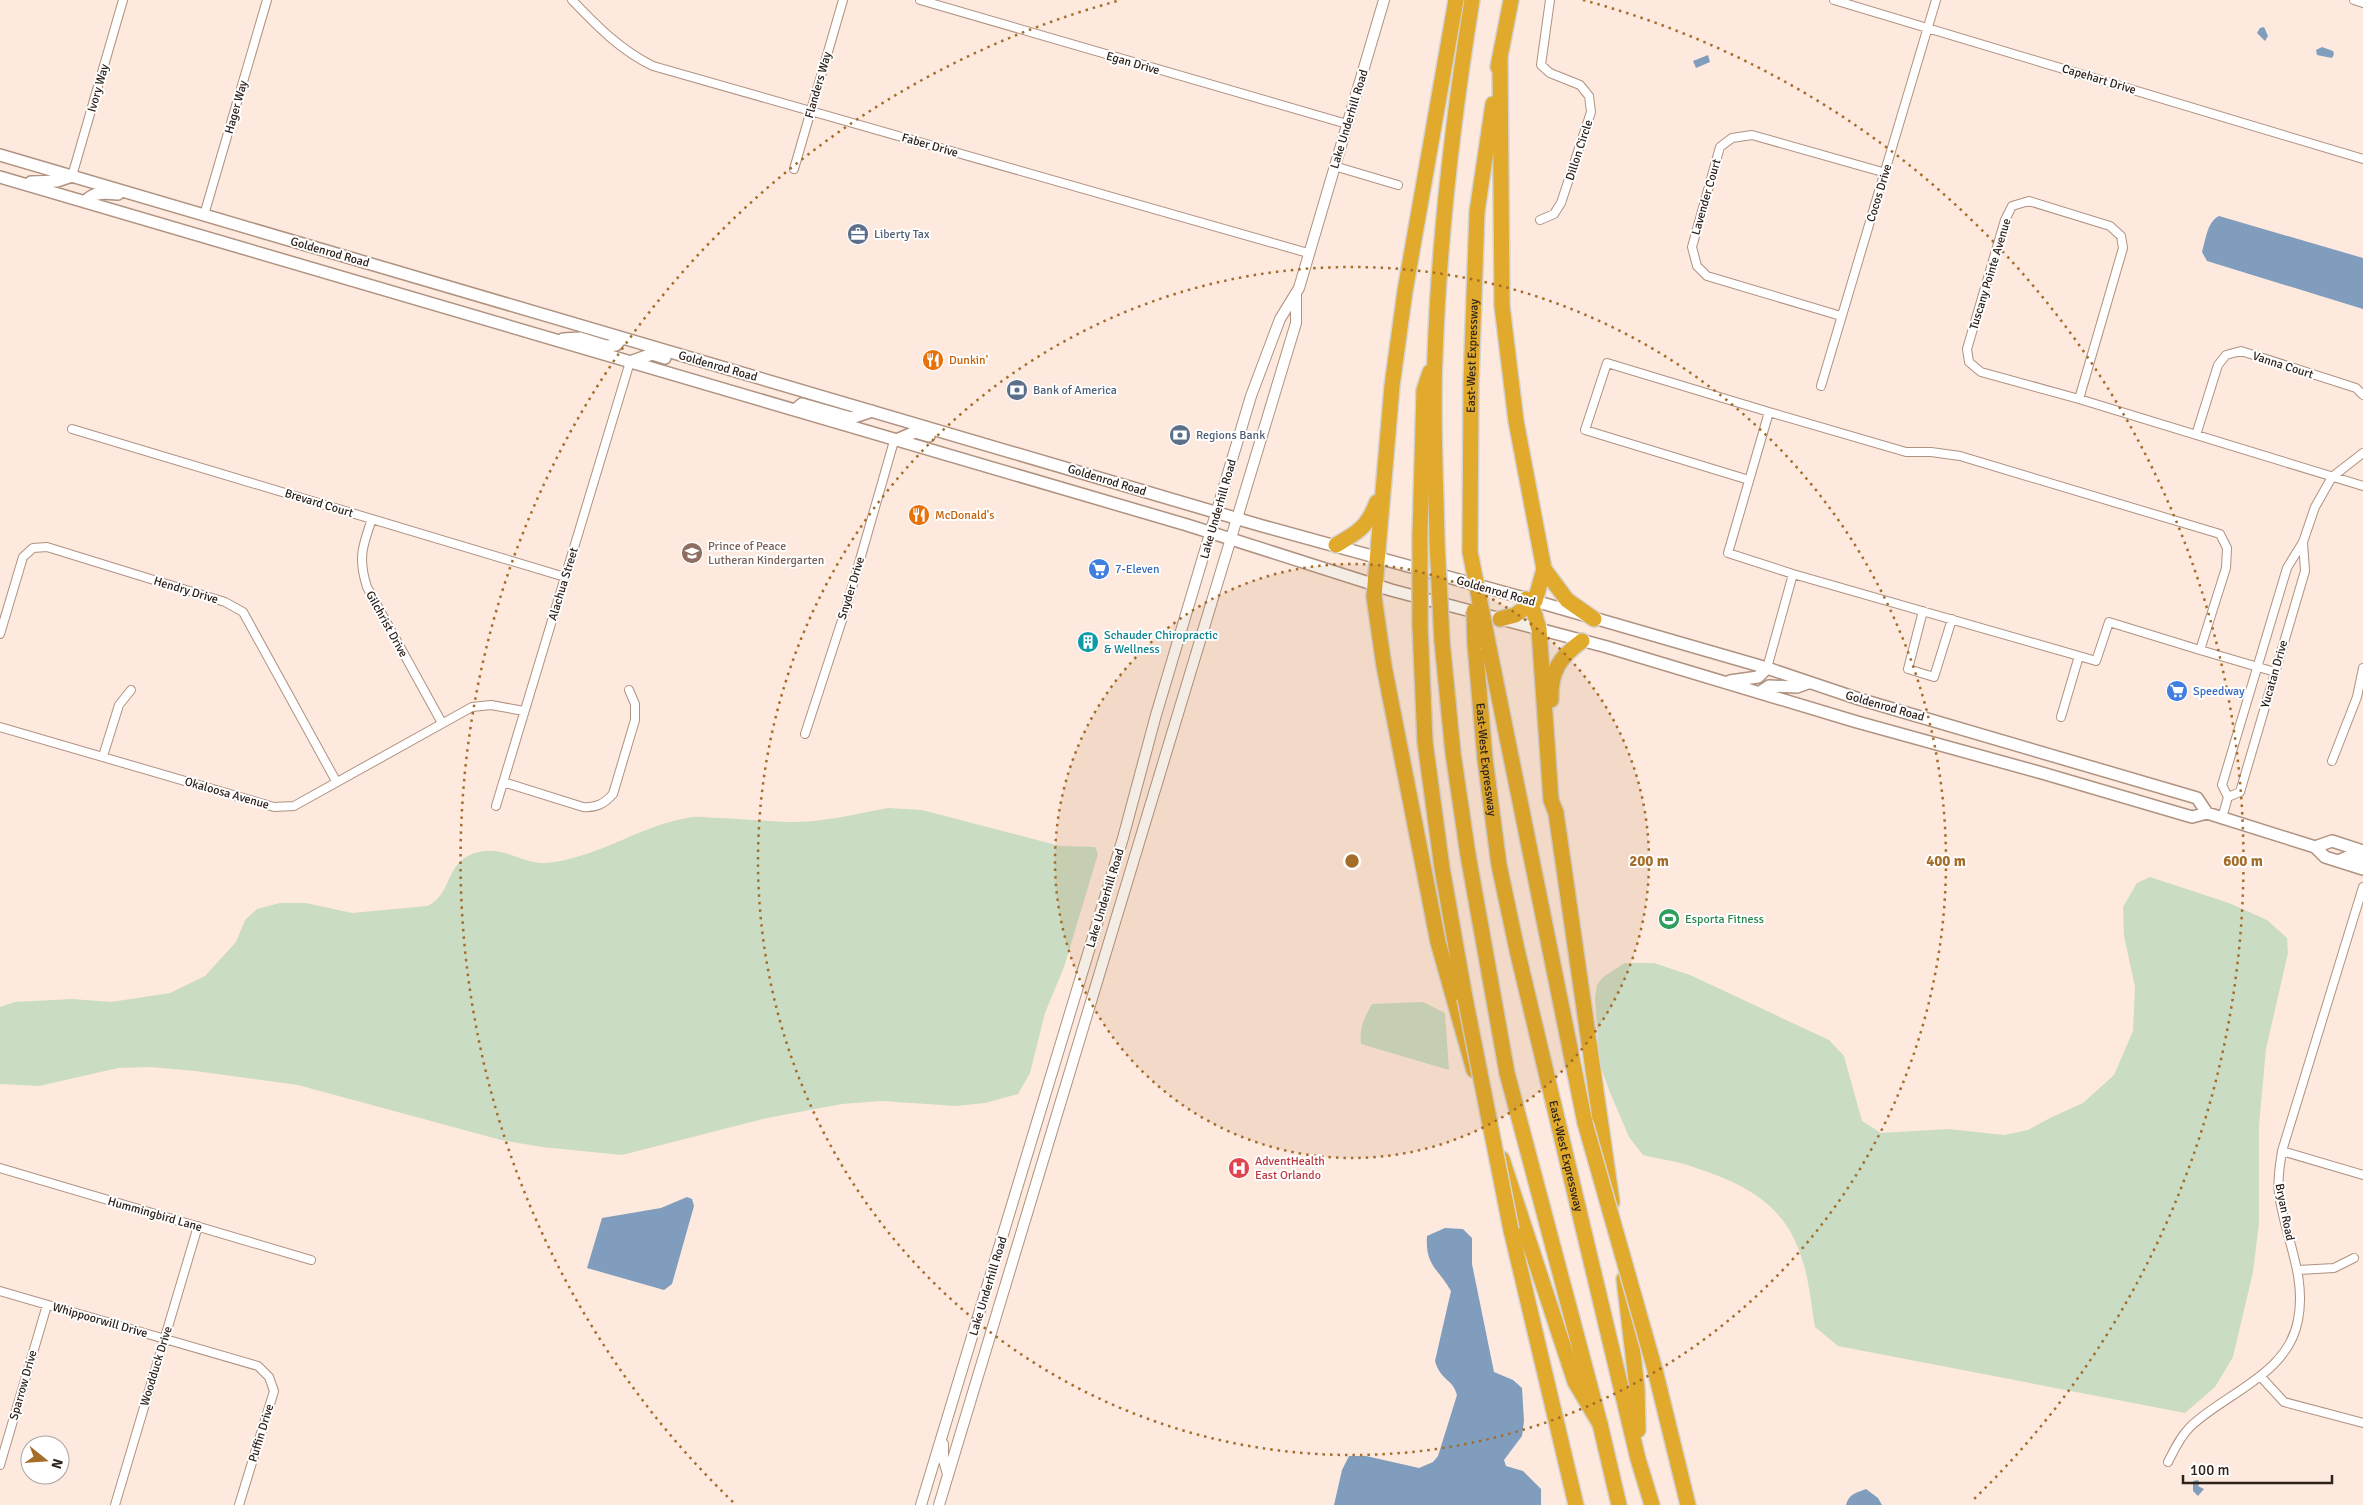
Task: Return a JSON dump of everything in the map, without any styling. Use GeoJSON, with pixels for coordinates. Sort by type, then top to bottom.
{"type":"FeatureCollection","features":[{"type":"Feature","properties":{"kind":"highway"},"geometry":{"type":"LineString","coordinates":[[1456,0],[1405,291],[1392,386],[1381,492],[1374,596],[1384,666],[1438,942],[1463,1037],[1575,1382],[1600,1424]]}},
{"type":"Feature","properties":{"kind":"highway"},"geometry":{"type":"LineString","coordinates":[[1472,0],[1451,144],[1434,359],[1437,542],[1442,641],[1453,753],[1468,855],[1507,1073],[1600,1424],[1619,1505]]}},
{"type":"Feature","properties":{"kind":"highway","name":"East-West Expressway"},"geometry":{"type":"LineString","coordinates":[[1511,0],[1500,56],[1477,212],[1471,383],[1470,552],[1482,646],[1485,759],[1499,865],[1517,950],[1638,1459],[1652,1505]]}},
{"type":"Feature","properties":{"kind":"highway"},"geometry":{"type":"LineString","coordinates":[[1500,56],[1502,306],[1516,421],[1544,569],[1567,600],[1594,619]]}},
{"type":"Feature","properties":{"kind":"highway"},"geometry":{"type":"LineString","coordinates":[[1434,359],[1424,390],[1420,534],[1420,625],[1425,742],[1442,868],[1465,998],[1511,1230],[1576,1505]]}},
{"type":"Feature","properties":{"kind":"highway"},"geometry":{"type":"LineString","coordinates":[[1336,545],[1360,531],[1367,524],[1381,492]]}},
{"type":"Feature","properties":{"kind":"highway"},"geometry":{"type":"LineString","coordinates":[[1500,619],[1515,615],[1530,602],[1544,569]]}},
{"type":"Feature","properties":{"kind":"highway"},"geometry":{"type":"LineString","coordinates":[[1530,602],[1539,629],[1551,800],[1556,813],[1628,1305],[1637,1388],[1638,1459]]}},
{"type":"Feature","properties":{"kind":"highway"},"geometry":{"type":"LineString","coordinates":[[1556,813],[1558,796],[1550,684],[1564,654],[1582,641]]}},
{"type":"Feature","properties":{"kind":"highway"},"geometry":{"type":"LineString","coordinates":[[1482,646],[1585,1124],[1655,1370],[1688,1505]]}},
{"type":"Feature","properties":{"kind":"main road","name":"Goldenrod Road"},"geometry":{"type":"LineString","coordinates":[[0,155],[1216,513],[1336,545],[1530,602],[1767,668],[1808,683],[2197,798],[2207,812],[2315,847],[2325,857],[2363,869]]}},
{"type":"Feature","properties":{"kind":"main road"},"geometry":{"type":"LineString","coordinates":[[14,182],[44,183],[72,176]]}},
{"type":"Feature","properties":{"kind":"main road","name":"Goldenrod Road"},"geometry":{"type":"LineString","coordinates":[[0,177],[1232,539],[1374,585],[1582,641],[1857,722],[2192,817],[2207,812]]}},
{"type":"Feature","properties":{"kind":"main road"},"geometry":{"type":"LineString","coordinates":[[85,202],[89,197],[99,193],[135,194]]}},
{"type":"Feature","properties":{"kind":"main road"},"geometry":{"type":"LineString","coordinates":[[554,340],[580,338],[606,346],[616,345],[622,338]]}},
{"type":"Feature","properties":{"kind":"main road"},"geometry":{"type":"LineString","coordinates":[[630,362],[652,354],[670,360],[694,359]]}},
{"type":"Feature","properties":{"kind":"main road"},"geometry":{"type":"LineString","coordinates":[[794,410],[802,404],[851,418],[872,411]]}},
{"type":"Feature","properties":{"kind":"main road"},"geometry":{"type":"LineString","coordinates":[[894,441],[915,432],[934,437],[955,436]]}},
{"type":"Feature","properties":{"kind":"main road"},"geometry":{"type":"LineString","coordinates":[[1724,682],[1754,678],[1762,674],[1767,668]]}},
{"type":"Feature","properties":{"kind":"main road"},"geometry":{"type":"LineString","coordinates":[[1760,692],[1768,686],[1797,687],[1808,683]]}},
{"type":"Feature","properties":{"kind":"main road","name":"Goldenrod Road"},"geometry":{"type":"LineString","coordinates":[[2315,847],[2332,842],[2363,850]]}},
{"type":"Feature","properties":{"kind":"main road"},"geometry":{"type":"LineString","coordinates":[[2338,861],[2352,855],[2363,858]]}},
{"type":"Feature","properties":{"kind":"street","name":"Ivory Way"},"geometry":{"type":"LineString","coordinates":[[72,176],[123,0]]}},
{"type":"Feature","properties":{"kind":"street","name":"Hager Way"},"geometry":{"type":"LineString","coordinates":[[204,215],[267,0]]}},
{"type":"Feature","properties":{"kind":"street","name":"Faber Drive"},"geometry":{"type":"LineString","coordinates":[[572,0],[610,39],[653,66],[1308,253]]}},
{"type":"Feature","properties":{"kind":"street","name":"Flanders Way"},"geometry":{"type":"LineString","coordinates":[[794,169],[843,0]]}},
{"type":"Feature","properties":{"kind":"street","name":"Egan Drive"},"geometry":{"type":"LineString","coordinates":[[920,0],[1347,124]]}},
{"type":"Feature","properties":{"kind":"street","name":"Lake Underhill Road"},"geometry":{"type":"LineString","coordinates":[[939,1505],[1296,323],[1296,295],[1384,0]]}},
{"type":"Feature","properties":{"kind":"street","name":"Dillon Circle"},"geometry":{"type":"LineString","coordinates":[[1540,220],[1554,214],[1561,203],[1591,112],[1589,96],[1580,85],[1550,72],[1541,65],[1550,0]]}},
{"type":"Feature","properties":{"kind":"street","name":"Capehart Drive"},"geometry":{"type":"LineString","coordinates":[[1834,0],[2363,159]]}},
{"type":"Feature","properties":{"kind":"street","name":"Cocos Drive"},"geometry":{"type":"LineString","coordinates":[[1821,386],[1936,0]]}},
{"type":"Feature","properties":{"kind":"street"},"geometry":{"type":"LineString","coordinates":[[2354,0],[2363,3]]}},
{"type":"Feature","properties":{"kind":"street","name":"Lavender Court"},"geometry":{"type":"LineString","coordinates":[[1841,316],[1708,276],[1697,266],[1692,247],[1720,147],[1732,138],[1752,135],[1886,173]]}},
{"type":"Feature","properties":{"kind":"street"},"geometry":{"type":"LineString","coordinates":[[1334,166],[1398,185]]}},
{"type":"Feature","properties":{"kind":"street","name":"Tuscany Pointe Avenue"},"geometry":{"type":"LineString","coordinates":[[2079,399],[2123,248],[2120,236],[2110,226],[2029,202],[2012,206],[2005,220],[1966,349],[1969,362],[1981,372],[2079,399],[2363,486]]}},
{"type":"Feature","properties":{"kind":"street","name":"Lake Underhill Road"},"geometry":{"type":"LineString","coordinates":[[921,1505],[1125,831],[1156,715],[1216,513],[1265,357],[1280,318],[1296,295]]}},
{"type":"Feature","properties":{"kind":"street","name":"Vanna Court"},"geometry":{"type":"LineString","coordinates":[[2196,435],[2218,365],[2226,355],[2241,351],[2356,388],[2363,395]]}},
{"type":"Feature","properties":{"kind":"street","name":"Alachua Street"},"geometry":{"type":"LineString","coordinates":[[496,806],[630,362]]}},
{"type":"Feature","properties":{"kind":"street"},"geometry":{"type":"LineString","coordinates":[[1749,480],[1585,430],[1607,362],[1906,452],[1931,452],[1960,456],[2220,534],[2227,548],[2226,568],[2200,650]]}},
{"type":"Feature","properties":{"kind":"street"},"geometry":{"type":"LineString","coordinates":[[1769,412],[1728,553],[1793,574],[2096,661],[2108,622],[2275,672]]}},
{"type":"Feature","properties":{"kind":"street","name":"Brevard Court"},"geometry":{"type":"LineString","coordinates":[[72,430],[565,577]]}},
{"type":"Feature","properties":{"kind":"street","name":"Snyder Drive"},"geometry":{"type":"LineString","coordinates":[[805,734],[847,605],[894,441]]}},
{"type":"Feature","properties":{"kind":"street","name":"Yucatan Drive"},"geometry":{"type":"LineString","coordinates":[[2222,818],[2228,797],[2222,785],[2287,568],[2303,542],[2315,507],[2332,477],[2363,453]]}},
{"type":"Feature","properties":{"kind":"street","name":"Gilchrist Drive"},"geometry":{"type":"LineString","coordinates":[[372,519],[365,538],[360,566],[367,587],[442,723]]}},
{"type":"Feature","properties":{"kind":"street","name":"Yucatan Drive"},"geometry":{"type":"LineString","coordinates":[[2228,797],[2240,792],[2305,571],[2303,542]]}},
{"type":"Feature","properties":{"kind":"street","name":"Hendry Drive"},"geometry":{"type":"LineString","coordinates":[[0,634],[24,557],[33,548],[47,547],[225,602],[243,612],[336,781]]}},
{"type":"Feature","properties":{"kind":"street"},"geometry":{"type":"LineString","coordinates":[[1767,668],[1793,574]]}},
{"type":"Feature","properties":{"kind":"street"},"geometry":{"type":"LineString","coordinates":[[1923,611],[1908,669],[1934,678],[1952,619]]}},
{"type":"Feature","properties":{"kind":"street"},"geometry":{"type":"LineString","coordinates":[[2061,717],[2078,656]]}},
{"type":"Feature","properties":{"kind":"street"},"geometry":{"type":"LineString","coordinates":[[2332,761],[2357,697],[2363,668]]}},
{"type":"Feature","properties":{"kind":"street"},"geometry":{"type":"LineString","coordinates":[[103,756],[119,705],[131,690]]}},
{"type":"Feature","properties":{"kind":"street"},"geometry":{"type":"LineString","coordinates":[[503,782],[583,807],[593,808],[605,802],[613,794],[635,720],[635,704],[629,690]]}},
{"type":"Feature","properties":{"kind":"street","name":"Okaloosa Avenue"},"geometry":{"type":"LineString","coordinates":[[0,727],[274,807],[294,806],[336,781],[472,708],[491,705],[524,711]]}},
{"type":"Feature","properties":{"kind":"street","name":"Bryan Road"},"geometry":{"type":"LineString","coordinates":[[2168,1462],[2182,1436],[2196,1421],[2260,1377],[2281,1355],[2298,1322],[2301,1296],[2298,1270],[2278,1193],[2278,1176],[2282,1151],[2363,888]]}},
{"type":"Feature","properties":{"kind":"street"},"geometry":{"type":"LineString","coordinates":[[1064,1034],[1082,1032]]}},
{"type":"Feature","properties":{"kind":"street"},"geometry":{"type":"LineString","coordinates":[[1064,1034],[1078,1046]]}},
{"type":"Feature","properties":{"kind":"street"},"geometry":{"type":"LineString","coordinates":[[2282,1151],[2363,1176]]}},
{"type":"Feature","properties":{"kind":"street","name":"Hummingbird Lane"},"geometry":{"type":"LineString","coordinates":[[0,1168],[311,1260]]}},
{"type":"Feature","properties":{"kind":"street","name":"Woodduck Drive"},"geometry":{"type":"LineString","coordinates":[[115,1505],[198,1226]]}},
{"type":"Feature","properties":{"kind":"street"},"geometry":{"type":"LineString","coordinates":[[2298,1270],[2334,1268],[2354,1258]]}},
{"type":"Feature","properties":{"kind":"street","name":"Whippoorwill Drive"},"geometry":{"type":"LineString","coordinates":[[0,1291],[258,1366]]}},
{"type":"Feature","properties":{"kind":"street"},"geometry":{"type":"LineString","coordinates":[[984,1297],[988,1319],[988,1342]]}},
{"type":"Feature","properties":{"kind":"street","name":"Sparrow Drive"},"geometry":{"type":"LineString","coordinates":[[0,1464],[47,1305]]}},
{"type":"Feature","properties":{"kind":"street","name":"Puffin Drive"},"geometry":{"type":"LineString","coordinates":[[239,1505],[274,1391],[269,1378],[258,1366]]}},
{"type":"Feature","properties":{"kind":"street"},"geometry":{"type":"LineString","coordinates":[[2260,1377],[2284,1402],[2363,1423]]}},
{"type":"Feature","properties":{"kind":"street"},"geometry":{"type":"LineString","coordinates":[[943,1432],[943,1458],[948,1474]]}},
{"type":"Feature","properties":{"kind":"green space"},"geometry":{"type":"Polygon","coordinates":[[[888,808],[922,810],[1060,846],[1095,847],[1098,854],[1064,967],[1045,1013],[1030,1073],[1018,1094],[985,1103],[956,1106],[882,1101],[842,1104],[767,1118],[622,1155],[542,1147],[501,1140],[298,1085],[195,1071],[150,1067],[118,1068],[39,1086],[0,1084],[0,1007],[15,1002],[72,999],[111,1002],[170,993],[205,976],[236,942],[245,920],[257,909],[280,903],[306,903],[352,913],[427,906],[436,901],[459,862],[479,852],[496,851],[537,863],[545,863],[583,855],[655,827],[693,817],[800,822],[838,818],[888,808]]]}},
{"type":"Feature","properties":{"kind":"green space"},"geometry":{"type":"Polygon","coordinates":[[[2150,877],[2229,903],[2267,920],[2287,938],[2288,953],[2266,1049],[2259,1125],[2259,1223],[2253,1272],[2233,1357],[2215,1387],[2185,1413],[1838,1346],[1815,1327],[1804,1264],[1793,1236],[1783,1220],[1770,1206],[1740,1186],[1704,1170],[1643,1155],[1629,1137],[1601,1067],[1595,997],[1597,985],[1603,977],[1625,963],[1654,963],[1690,975],[1829,1040],[1844,1056],[1862,1121],[1881,1133],[1948,1129],[2004,1135],[2028,1130],[2083,1103],[2114,1075],[2133,1031],[2135,987],[2124,936],[2123,907],[2137,883],[2150,877]]]}},
{"type":"Feature","properties":{"kind":"green space"},"geometry":{"type":"Polygon","coordinates":[[[1423,1002],[1445,1013],[1449,1070],[1361,1044],[1363,1023],[1372,1004],[1423,1002]]]}},
{"type":"Feature","properties":{"kind":"water"},"geometry":{"type":"Polygon","coordinates":[[[2264,27],[2268,36],[2265,41],[2257,33],[2260,28],[2264,27]]]}},
{"type":"Feature","properties":{"kind":"water"},"geometry":{"type":"Polygon","coordinates":[[[2322,47],[2333,51],[2332,58],[2317,55],[2316,50],[2322,47]]]}},
{"type":"Feature","properties":{"kind":"water"},"geometry":{"type":"Polygon","coordinates":[[[1708,55],[1710,62],[1696,68],[1693,61],[1708,55]]]}},
{"type":"Feature","properties":{"kind":"water"},"geometry":{"type":"Polygon","coordinates":[[[2219,216],[2363,258],[2363,309],[2207,261],[2202,252],[2206,236],[2212,222],[2219,216]]]}},
{"type":"Feature","properties":{"kind":"water"},"geometry":{"type":"Polygon","coordinates":[[[687,1197],[692,1199],[694,1206],[672,1284],[664,1290],[587,1268],[602,1218],[661,1208],[687,1197]]]}},
{"type":"Feature","properties":{"kind":"water"},"geometry":{"type":"Polygon","coordinates":[[[1445,1228],[1463,1229],[1472,1238],[1472,1264],[1494,1372],[1513,1380],[1522,1388],[1524,1421],[1522,1436],[1504,1460],[1506,1466],[1523,1471],[1541,1489],[1541,1505],[1334,1505],[1342,1470],[1349,1456],[1366,1456],[1419,1468],[1433,1462],[1438,1456],[1457,1395],[1453,1386],[1440,1372],[1435,1361],[1451,1291],[1430,1261],[1427,1236],[1445,1228]]]}},
{"type":"Feature","properties":{"kind":"water"},"geometry":{"type":"Polygon","coordinates":[[[2198,1480],[2200,1483],[2198,1486],[2204,1489],[2198,1496],[2193,1491],[2193,1481],[2198,1480]]]}},
{"type":"Feature","properties":{"kind":"water"},"geometry":{"type":"Polygon","coordinates":[[[1866,1489],[1878,1498],[1882,1505],[1846,1505],[1851,1496],[1866,1489]]]}},
{"type":"Feature","properties":{"kind":"place","name":"Liberty Tax"},"geometry":{"type":"Point","coordinates":[858,234]}},
{"type":"Feature","properties":{"kind":"place","name":"Dunkin'"},"geometry":{"type":"Point","coordinates":[933,360]}},
{"type":"Feature","properties":{"kind":"place","name":"Bank of America"},"geometry":{"type":"Point","coordinates":[1017,390]}},
{"type":"Feature","properties":{"kind":"place","name":"Regions Bank"},"geometry":{"type":"Point","coordinates":[1180,435]}},
{"type":"Feature","properties":{"kind":"place","name":"McDonald's"},"geometry":{"type":"Point","coordinates":[919,515]}},
{"type":"Feature","properties":{"kind":"place","name":"Prince of Peace Lutheran Kindergarten"},"geometry":{"type":"Point","coordinates":[692,553]}},
{"type":"Feature","properties":{"kind":"place","name":"7-Eleven"},"geometry":{"type":"Point","coordinates":[1099,569]}},
{"type":"Feature","properties":{"kind":"place","name":"Schauder Chiropractic & Wellness"},"geometry":{"type":"Point","coordinates":[1088,642]}},
{"type":"Feature","properties":{"kind":"place","name":"Speedway"},"geometry":{"type":"Point","coordinates":[2177,691]}},
{"type":"Feature","properties":{"kind":"place","name":"Esporta Fitness"},"geometry":{"type":"Point","coordinates":[1669,919]}},
{"type":"Feature","properties":{"kind":"place","name":"AdventHealth East Orlando"},"geometry":{"type":"Point","coordinates":[1239,1168]}}]}
